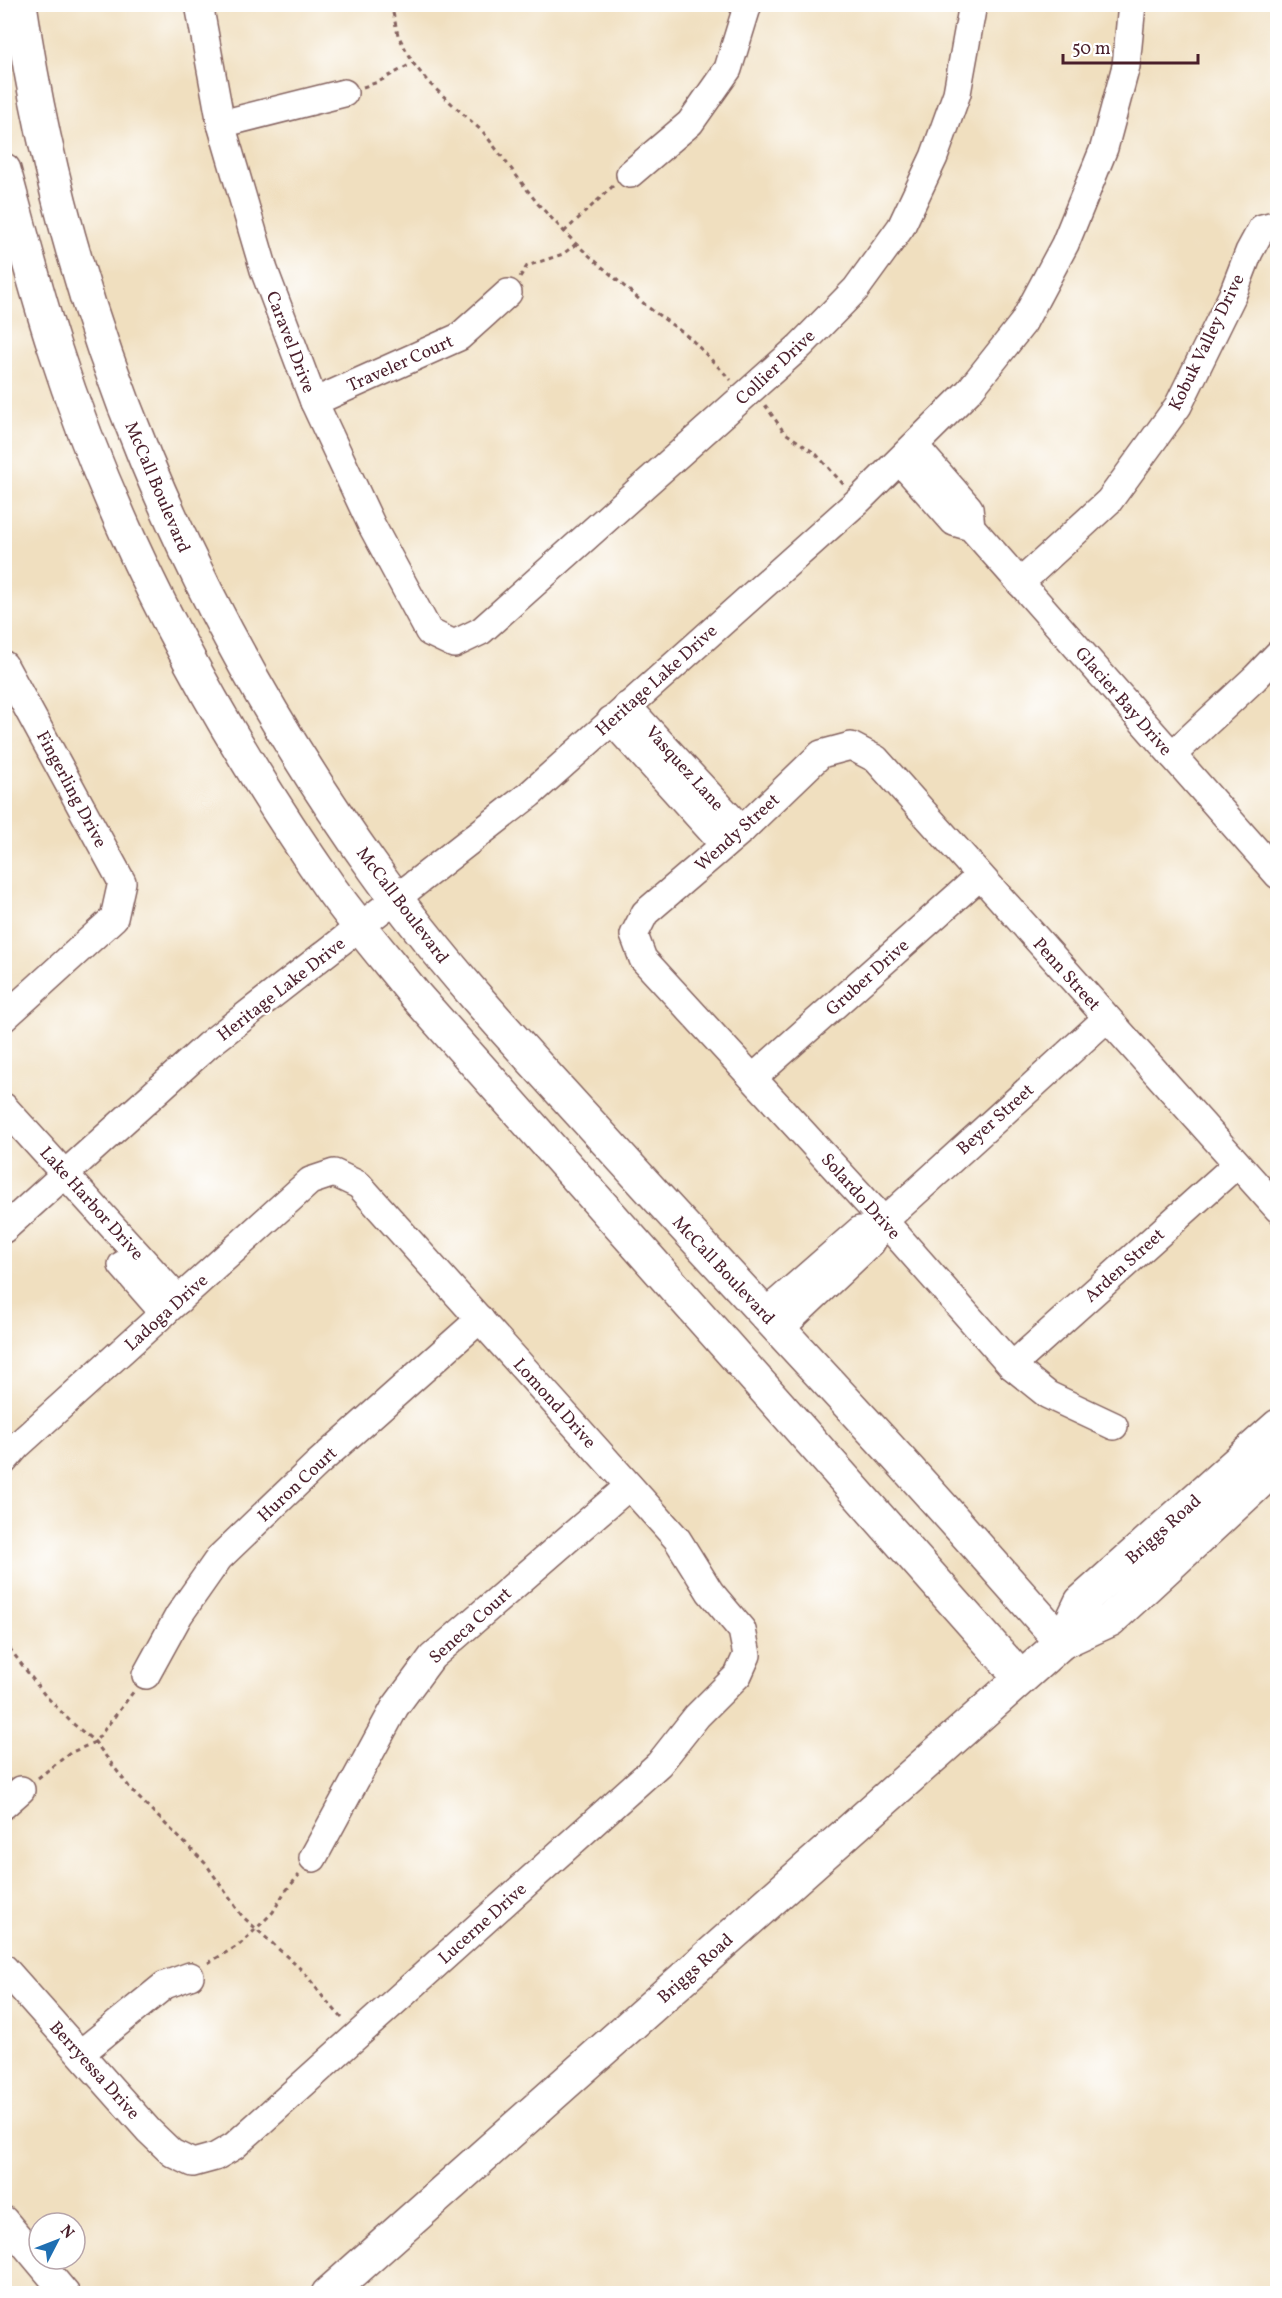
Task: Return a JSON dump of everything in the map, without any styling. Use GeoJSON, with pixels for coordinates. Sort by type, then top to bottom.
{"type":"FeatureCollection","features":[{"type":"Feature","properties":{"kind":"main road","name":"McCall Boulevard"},"geometry":{"type":"LineString","coordinates":[[21,4],[34,91],[50,163],[73,252],[102,345],[162,499],[191,565],[273,716],[376,873],[454,972],[771,1322],[865,1422],[1062,1642]]}},
{"type":"Feature","properties":{"kind":"main road"},"geometry":{"type":"LineString","coordinates":[[4,170],[54,346],[93,451],[152,586],[182,645],[246,758],[332,890],[415,995],[1021,1678]]}},
{"type":"Feature","properties":{"kind":"main road","name":"Briggs Road"},"geometry":{"type":"LineString","coordinates":[[1062,1642],[1081,1602],[1278,1426]]}},
{"type":"Feature","properties":{"kind":"main road","name":"Briggs Road"},"geometry":{"type":"LineString","coordinates":[[328,2294],[1062,1642],[1110,1620],[1278,1465]]}},
{"type":"Feature","properties":{"kind":"street","name":"Caravel Drive"},"geometry":{"type":"LineString","coordinates":[[199,4],[222,124],[264,270],[314,402],[372,526],[429,632],[454,644]]}},
{"type":"Feature","properties":{"kind":"street"},"geometry":{"type":"LineString","coordinates":[[630,174],[690,123],[728,69],[748,4]]}},
{"type":"Feature","properties":{"kind":"street","name":"Collier Drive"},"geometry":{"type":"LineString","coordinates":[[454,644],[481,631],[800,346],[856,289],[901,227],[934,157],[957,93],[973,4]]}},
{"type":"Feature","properties":{"kind":"street","name":"Heritage Lake Drive"},"geometry":{"type":"LineString","coordinates":[[4,1229],[208,1045],[530,794],[908,453],[969,391],[1023,323],[1065,244],[1104,148],[1126,66],[1132,4]]}},
{"type":"Feature","properties":{"kind":"street"},"geometry":{"type":"LineString","coordinates":[[222,124],[344,93]]}},
{"type":"Feature","properties":{"kind":"street","name":"Kobuk Valley Drive"},"geometry":{"type":"LineString","coordinates":[[1020,583],[1109,501],[1178,406],[1232,296],[1249,252],[1270,226]]}},
{"type":"Feature","properties":{"kind":"street","name":"Traveler Court"},"geometry":{"type":"LineString","coordinates":[[314,402],[459,337],[508,293]]}},
{"type":"Feature","properties":{"kind":"street","name":"Glacier Bay Drive"},"geometry":{"type":"LineString","coordinates":[[908,453],[969,508],[971,527],[1278,875]]}},
{"type":"Feature","properties":{"kind":"street"},"geometry":{"type":"LineString","coordinates":[[1172,755],[1278,654]]}},
{"type":"Feature","properties":{"kind":"street","name":"Fingerling Drive"},"geometry":{"type":"LineString","coordinates":[[4,665],[122,882],[114,918],[4,1018]]}},
{"type":"Feature","properties":{"kind":"street","name":"Vasquez Lane"},"geometry":{"type":"LineString","coordinates":[[619,713],[733,838]]}},
{"type":"Feature","properties":{"kind":"street","name":"Wendy Street"},"geometry":{"type":"LineString","coordinates":[[634,935],[645,913],[733,838],[821,754],[851,746]]}},
{"type":"Feature","properties":{"kind":"street","name":"Penn Street"},"geometry":{"type":"LineString","coordinates":[[851,746],[876,759],[1278,1209]]}},
{"type":"Feature","properties":{"kind":"street","name":"Gruber Drive"},"geometry":{"type":"LineString","coordinates":[[753,1078],[980,876]]}},
{"type":"Feature","properties":{"kind":"street","name":"Solardo Drive"},"geometry":{"type":"LineString","coordinates":[[634,935],[643,959],[884,1221],[1011,1366],[1048,1395],[1114,1426]]}},
{"type":"Feature","properties":{"kind":"street","name":"Beyer Street"},"geometry":{"type":"LineString","coordinates":[[771,1322],[871,1243],[884,1221],[1107,1018]]}},
{"type":"Feature","properties":{"kind":"street","name":"Lake Harbor Drive"},"geometry":{"type":"LineString","coordinates":[[4,1107],[58,1180],[172,1307]]}},
{"type":"Feature","properties":{"kind":"street","name":"Lake Harbor Drive"},"geometry":{"type":"LineString","coordinates":[[4,1135],[58,1180]]}},
{"type":"Feature","properties":{"kind":"street","name":"Arden Street"},"geometry":{"type":"LineString","coordinates":[[1011,1366],[1237,1164]]}},
{"type":"Feature","properties":{"kind":"street","name":"Ladoga Drive"},"geometry":{"type":"LineString","coordinates":[[4,1461],[17,1446],[310,1180],[333,1173]]}},
{"type":"Feature","properties":{"kind":"street","name":"Lomond Drive"},"geometry":{"type":"LineString","coordinates":[[333,1173],[359,1185],[677,1539],[710,1592],[742,1630],[747,1656]]}},
{"type":"Feature","properties":{"kind":"street","name":"Huron Court"},"geometry":{"type":"LineString","coordinates":[[146,1675],[179,1616],[219,1558],[317,1464],[480,1319]]}},
{"type":"Feature","properties":{"kind":"street","name":"Seneca Court"},"geometry":{"type":"LineString","coordinates":[[313,1858],[395,1707],[432,1657],[629,1486]]}},
{"type":"Feature","properties":{"kind":"street","name":"Lucerne Drive"},"geometry":{"type":"LineString","coordinates":[[193,2163],[214,2157],[234,2146],[659,1764],[697,1716],[738,1675],[747,1656]]}},
{"type":"Feature","properties":{"kind":"street","name":"Berryessa Drive"},"geometry":{"type":"LineString","coordinates":[[4,1968],[164,2145],[172,2153],[193,2163]]}},
{"type":"Feature","properties":{"kind":"street"},"geometry":{"type":"LineString","coordinates":[[81,2054],[165,1985],[190,1976]]}},
{"type":"Feature","properties":{"kind":"street"},"geometry":{"type":"LineString","coordinates":[[4,2220],[66,2294]]}},
{"type":"Feature","properties":{"kind":"path"},"geometry":{"type":"LineString","coordinates":[[391,4],[398,34],[413,63],[429,83],[484,133],[538,204],[564,232],[649,308],[690,338],[729,378],[770,409],[784,432],[816,453],[840,480]]}},
{"type":"Feature","properties":{"kind":"path"},"geometry":{"type":"LineString","coordinates":[[344,93],[378,82],[413,63]]}},
{"type":"Feature","properties":{"kind":"path"},"geometry":{"type":"LineString","coordinates":[[564,232],[603,194],[630,174]]}},
{"type":"Feature","properties":{"kind":"path"},"geometry":{"type":"LineString","coordinates":[[508,293],[527,266],[563,254],[576,244]]}},
{"type":"Feature","properties":{"kind":"path"},"geometry":{"type":"LineString","coordinates":[[4,1641],[44,1694],[94,1742],[133,1792],[207,1864],[242,1916],[304,1971],[323,1997],[357,2035]]}},
{"type":"Feature","properties":{"kind":"path"},"geometry":{"type":"LineString","coordinates":[[13,1798],[70,1753],[94,1742],[146,1675]]}},
{"type":"Feature","properties":{"kind":"path"},"geometry":{"type":"LineString","coordinates":[[190,1976],[220,1954],[239,1945],[257,1928],[273,1912],[284,1893],[313,1858]]}}]}
